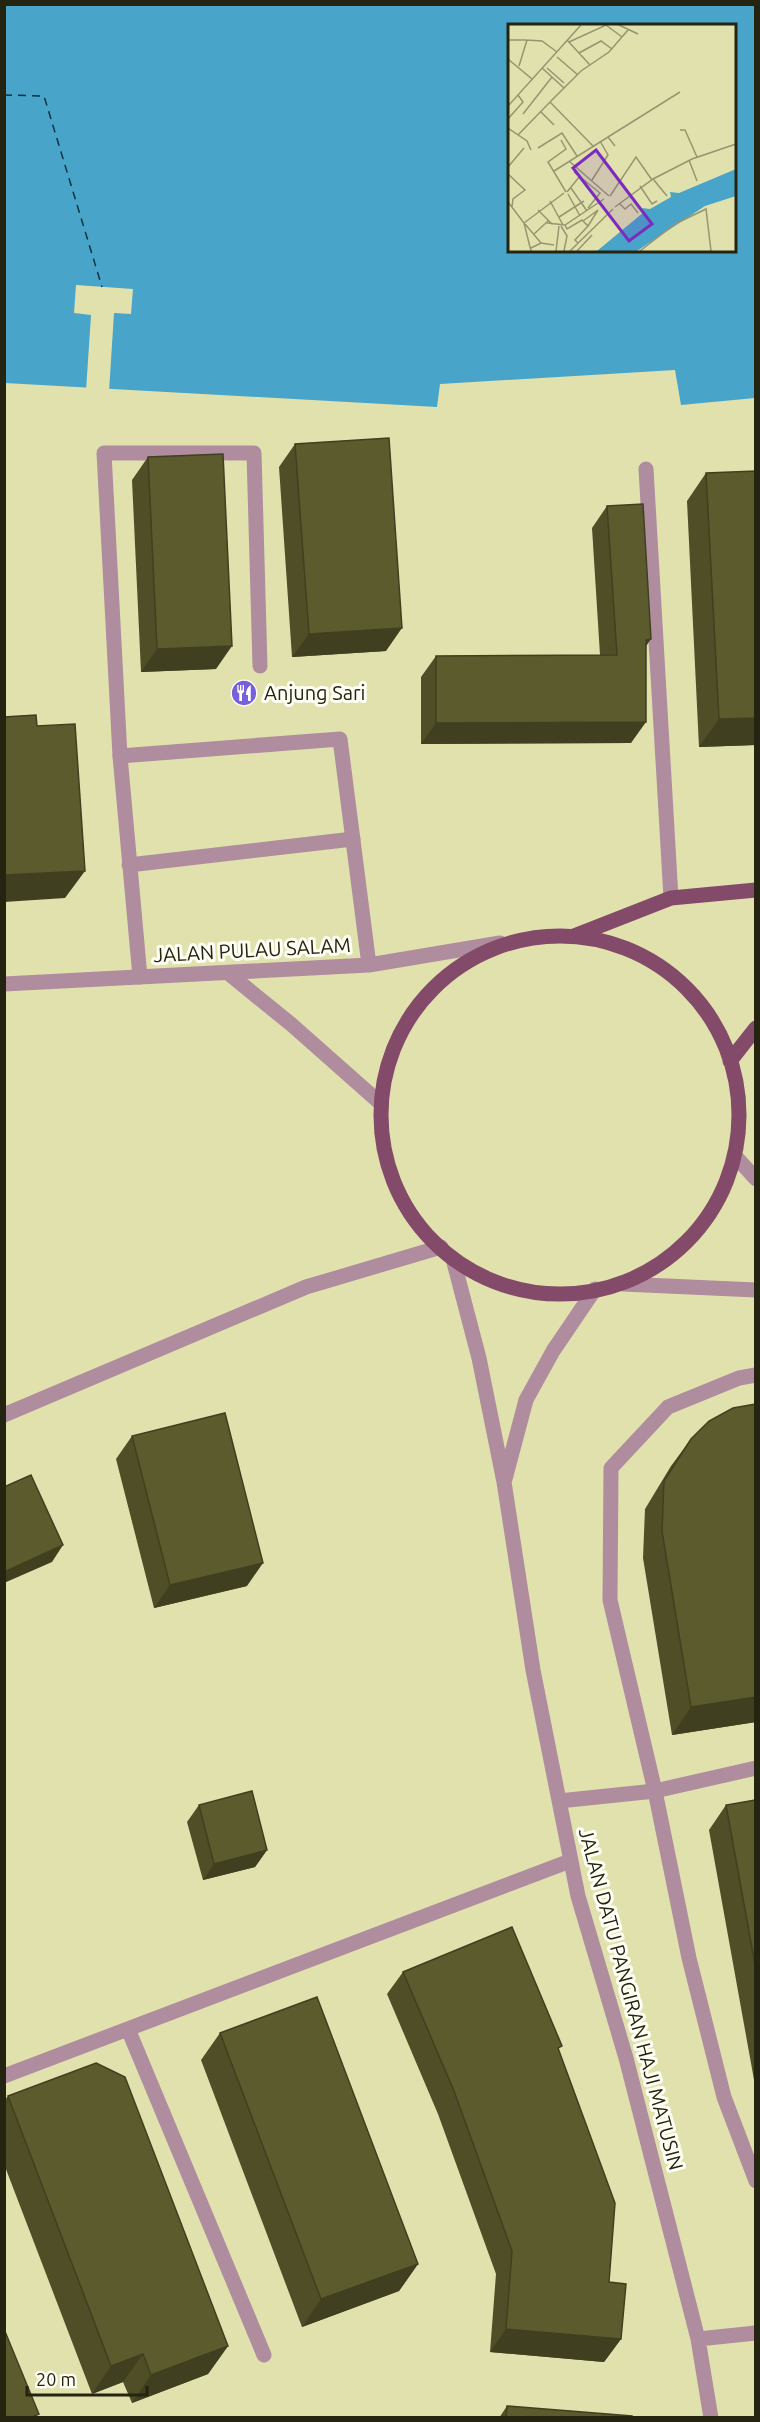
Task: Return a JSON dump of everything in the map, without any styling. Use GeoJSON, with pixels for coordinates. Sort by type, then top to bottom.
{"type":"FeatureCollection","features":[{"type":"Feature","properties":{"kind":"main road"},"geometry":{"type":"LineString","coordinates":[[574,936],[670,898],[756,890]]}},
{"type":"Feature","properties":{"kind":"main road"},"geometry":{"type":"LineString","coordinates":[[574,936],[645,956],[692,992],[724,1041],[740,1098],[736,1157],[713,1211],[674,1255],[623,1284],[565,1295],[506,1287],[453,1259],[411,1216],[386,1161],[379,1102],[393,1044],[426,993],[472,956],[500,943],[529,937],[574,936]]}},
{"type":"Feature","properties":{"kind":"main road"},"geometry":{"type":"LineString","coordinates":[[730,1061],[756,1028]]}},
{"type":"Feature","properties":{"kind":"street"},"geometry":{"type":"LineString","coordinates":[[140,977],[120,756],[104,453],[254,453],[260,666]]}},
{"type":"Feature","properties":{"kind":"street"},"geometry":{"type":"LineString","coordinates":[[645,469],[670,898]]}},
{"type":"Feature","properties":{"kind":"street"},"geometry":{"type":"LineString","coordinates":[[120,756],[340,739],[369,965]]}},
{"type":"Feature","properties":{"kind":"street"},"geometry":{"type":"LineString","coordinates":[[129,866],[353,839]]}},
{"type":"Feature","properties":{"kind":"street","name":"JALAN PULAU SALAM"},"geometry":{"type":"LineString","coordinates":[[4,984],[369,965],[500,943]]}},
{"type":"Feature","properties":{"kind":"street"},"geometry":{"type":"LineString","coordinates":[[228,974],[292,1024],[379,1102]]}},
{"type":"Feature","properties":{"kind":"street"},"geometry":{"type":"LineString","coordinates":[[736,1157],[756,1179]]}},
{"type":"Feature","properties":{"kind":"street"},"geometry":{"type":"LineString","coordinates":[[4,1415],[306,1287],[441,1247]]}},
{"type":"Feature","properties":{"kind":"street","name":"JALAN DATU PANGIRAN HAJI MATUSIN"},"geometry":{"type":"LineString","coordinates":[[453,1259],[479,1358],[504,1482],[533,1670],[570,1861],[578,1896],[626,2058],[698,2339],[711,2418]]}},
{"type":"Feature","properties":{"kind":"street"},"geometry":{"type":"LineString","coordinates":[[623,1284],[756,1290]]}},
{"type":"Feature","properties":{"kind":"street"},"geometry":{"type":"LineString","coordinates":[[504,1482],[526,1400],[553,1351],[595,1289]]}},
{"type":"Feature","properties":{"kind":"street"},"geometry":{"type":"LineString","coordinates":[[756,1375],[739,1378],[668,1407],[611,1468],[610,1600],[655,1791],[700,2005],[724,2097],[750,2148],[756,2181]]}},
{"type":"Feature","properties":{"kind":"street"},"geometry":{"type":"LineString","coordinates":[[559,1801],[655,1791],[756,1768]]}},
{"type":"Feature","properties":{"kind":"street"},"geometry":{"type":"LineString","coordinates":[[4,2076],[570,1861]]}},
{"type":"Feature","properties":{"kind":"street"},"geometry":{"type":"LineString","coordinates":[[128,2029],[264,2355]]}},
{"type":"Feature","properties":{"kind":"street"},"geometry":{"type":"LineString","coordinates":[[698,2339],[756,2333]]}},
{"type":"Feature","properties":{"kind":"water"},"geometry":{"type":"Polygon","coordinates":[[[4,5],[755,5],[755,398],[681,405],[675,370],[440,384],[437,407],[5,383],[4,5]]]}},
{"type":"Feature","properties":{"kind":"pier"},"geometry":{"type":"Polygon","coordinates":[[[76,285],[133,289],[131,314],[114,313],[109,392],[86,391],[91,315],[74,313],[76,285]]]}},
{"type":"Feature","properties":{"kind":"building"},"geometry":{"type":"Polygon","coordinates":[[[389,438],[402,628],[309,634],[295,444],[389,438]]]}},
{"type":"Feature","properties":{"kind":"building"},"geometry":{"type":"Polygon","coordinates":[[[223,454],[232,646],[157,649],[148,457],[223,454]]]}},
{"type":"Feature","properties":{"kind":"building"},"geometry":{"type":"Polygon","coordinates":[[[756,471],[756,718],[719,719],[706,473],[756,471]]]}},
{"type":"Feature","properties":{"kind":"building"},"geometry":{"type":"Polygon","coordinates":[[[643,504],[651,639],[646,640],[646,722],[436,723],[436,656],[617,655],[607,506],[643,504]]]}},
{"type":"Feature","properties":{"kind":"building"},"geometry":{"type":"Polygon","coordinates":[[[36,715],[37,726],[75,724],[85,871],[4,875],[4,717],[36,715]]]}},
{"type":"Feature","properties":{"kind":"building"},"geometry":{"type":"Polygon","coordinates":[[[756,1404],[756,1697],[691,1707],[662,1531],[664,1481],[691,1439],[709,1421],[733,1408],[756,1404]]]}},
{"type":"Feature","properties":{"kind":"building"},"geometry":{"type":"Polygon","coordinates":[[[225,1413],[263,1563],[170,1585],[132,1436],[225,1413]]]}},
{"type":"Feature","properties":{"kind":"building"},"geometry":{"type":"Polygon","coordinates":[[[31,1475],[63,1545],[4,1572],[4,1487],[31,1475]]]}},
{"type":"Feature","properties":{"kind":"building"},"geometry":{"type":"Polygon","coordinates":[[[252,1791],[267,1850],[214,1864],[199,1805],[252,1791]]]}},
{"type":"Feature","properties":{"kind":"building"},"geometry":{"type":"Polygon","coordinates":[[[756,1800],[756,1970],[726,1805],[756,1800]]]}},
{"type":"Feature","properties":{"kind":"building"},"geometry":{"type":"Polygon","coordinates":[[[512,1927],[562,2046],[558,2048],[615,2203],[609,2282],[626,2284],[621,2339],[506,2329],[512,2251],[454,2091],[403,1972],[512,1927]]]}},
{"type":"Feature","properties":{"kind":"building"},"geometry":{"type":"Polygon","coordinates":[[[317,1997],[418,2264],[321,2299],[220,2033],[317,1997]]]}},
{"type":"Feature","properties":{"kind":"building"},"geometry":{"type":"Polygon","coordinates":[[[96,2063],[125,2077],[228,2346],[151,2375],[143,2354],[111,2366],[8,2096],[96,2063]]]}},
{"type":"Feature","properties":{"kind":"building"},"geometry":{"type":"Polygon","coordinates":[[[4,2329],[39,2414],[30,2418],[4,2418],[4,2329]]]}},
{"type":"Feature","properties":{"kind":"building"},"geometry":{"type":"Polygon","coordinates":[[[507,2406],[632,2416],[632,2418],[506,2418],[507,2406]]]}},
{"type":"Feature","properties":{"kind":"ferry route"},"geometry":{"type":"LineString","coordinates":[[4,95],[44,96],[102,287]]}},
{"type":"Feature","properties":{"kind":"place","name":"Anjung Sari"},"geometry":{"type":"Point","coordinates":[244,693]}}]}
